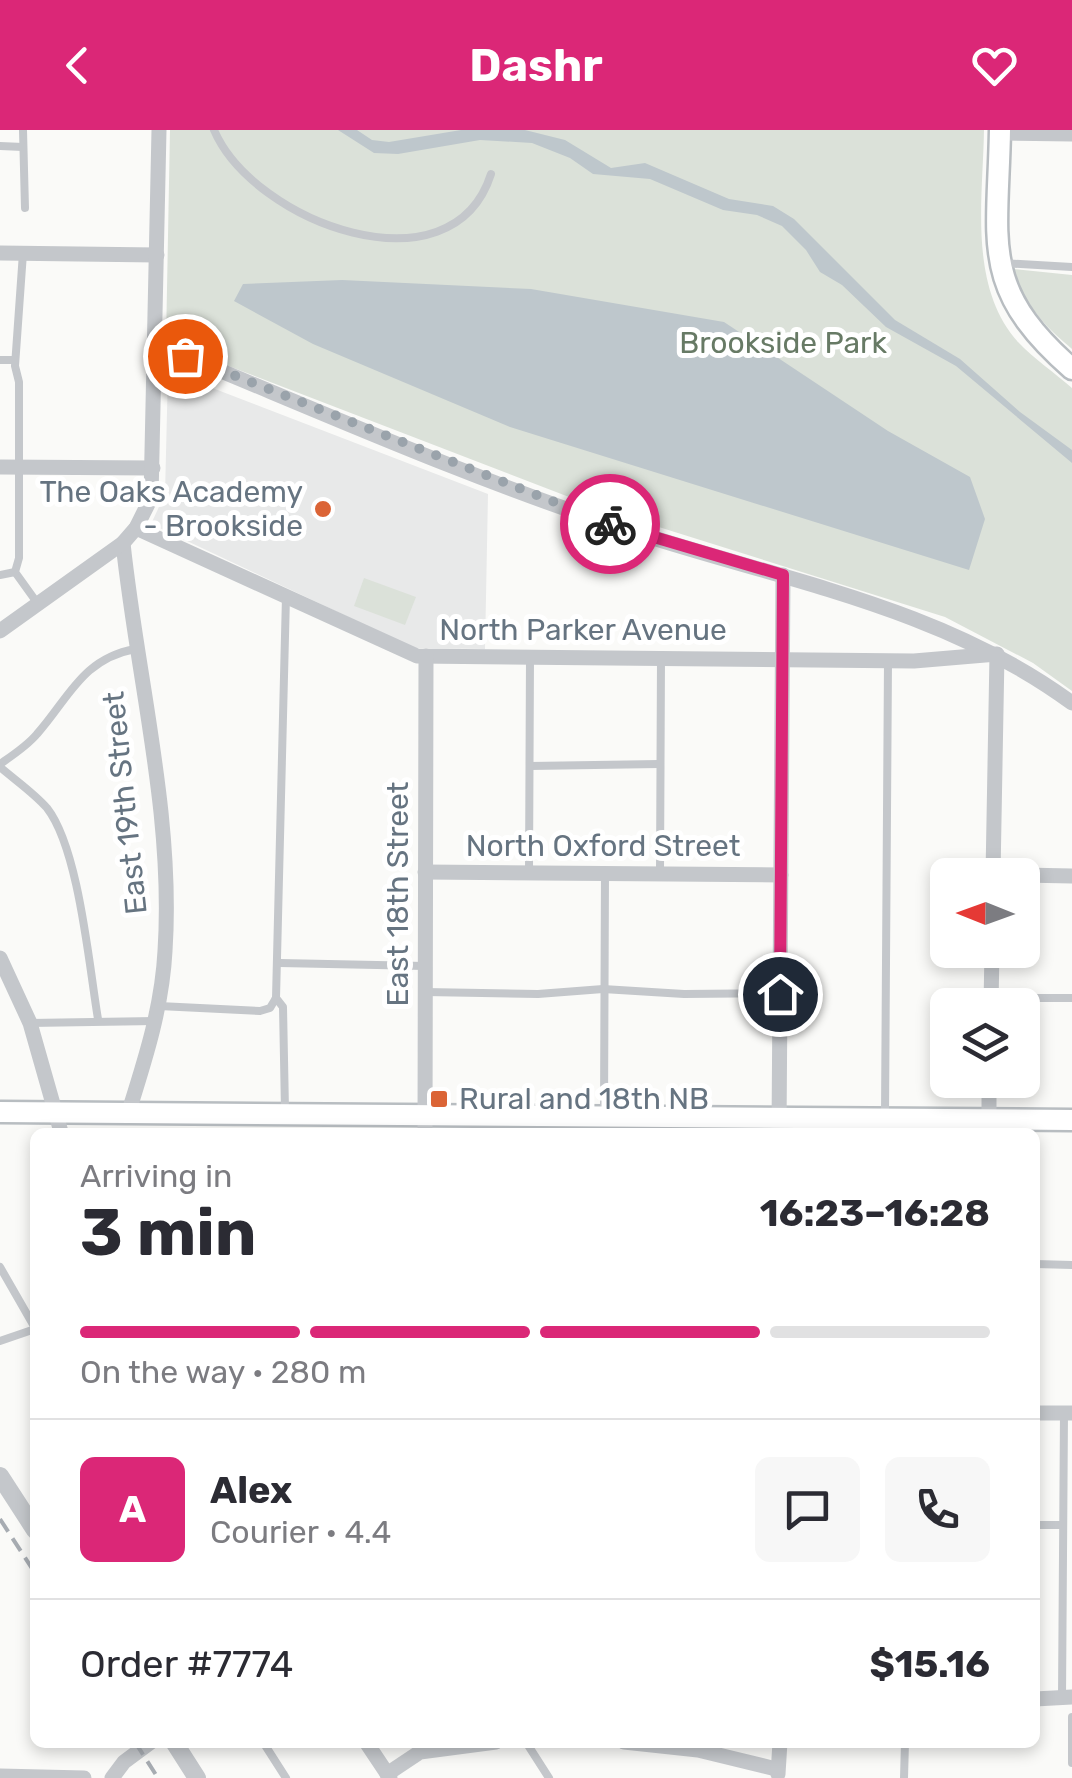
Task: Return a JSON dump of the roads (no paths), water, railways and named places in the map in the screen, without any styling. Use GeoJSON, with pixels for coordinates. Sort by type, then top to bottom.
{"type":"FeatureCollection","features":[{"type":"Feature","properties":{"kind":"main road"},"geometry":{"type":"LineString","coordinates":[[1000,132],[1000,262],[1005,287],[1026,325],[1072,369]]}},
{"type":"Feature","properties":{"kind":"main road"},"geometry":{"type":"LineString","coordinates":[[0,1112],[58,1123],[128,1114],[285,1115],[425,1124],[522,1124],[604,1117],[779,1125],[885,1119],[1072,1120]]}},
{"type":"Feature","properties":{"kind":"street"},"geometry":{"type":"LineString","coordinates":[[0,631],[122,543],[136,528],[151,498],[159,130]]}},
{"type":"Feature","properties":{"kind":"street"},"geometry":{"type":"LineString","coordinates":[[1000,132],[1072,134]]}},
{"type":"Feature","properties":{"kind":"street"},"geometry":{"type":"LineString","coordinates":[[0,253],[157,255]]}},
{"type":"Feature","properties":{"kind":"street"},"geometry":{"type":"LineString","coordinates":[[156,344],[520,492],[625,530],[783,575],[926,622],[996,654],[1072,702]]}},
{"type":"Feature","properties":{"kind":"street"},"geometry":{"type":"LineString","coordinates":[[0,467],[153,468]]}},
{"type":"Feature","properties":{"kind":"street","name":"North Parker Avenue"},"geometry":{"type":"LineString","coordinates":[[136,528],[426,656],[888,661],[996,654]]}},
{"type":"Feature","properties":{"kind":"street","name":"East 19th Street"},"geometry":{"type":"LineString","coordinates":[[122,543],[165,866],[166,952],[157,1013],[128,1114]]}},
{"type":"Feature","properties":{"kind":"street"},"geometry":{"type":"LineString","coordinates":[[779,1125],[783,575]]}},
{"type":"Feature","properties":{"kind":"street"},"geometry":{"type":"LineString","coordinates":[[996,654],[1000,858]]}},
{"type":"Feature","properties":{"kind":"street","name":"East 18th Street"},"geometry":{"type":"LineString","coordinates":[[425,1124],[426,656]]}},
{"type":"Feature","properties":{"kind":"street","name":"North Oxford Street"},"geometry":{"type":"LineString","coordinates":[[425,872],[781,875]]}},
{"type":"Feature","properties":{"kind":"street"},"geometry":{"type":"LineString","coordinates":[[1040,875],[1072,876]]}},
{"type":"Feature","properties":{"kind":"street"},"geometry":{"type":"LineString","coordinates":[[0,958],[30,1022],[58,1123]]}},
{"type":"Feature","properties":{"kind":"street"},"geometry":{"type":"LineString","coordinates":[[989,1098],[989,1120]]}},
{"type":"Feature","properties":{"kind":"street"},"geometry":{"type":"LineString","coordinates":[[1040,1413],[1068,1413]]}},
{"type":"Feature","properties":{"kind":"street"},"geometry":{"type":"LineString","coordinates":[[0,1476],[30,1522]]}},
{"type":"Feature","properties":{"kind":"street"},"geometry":{"type":"LineString","coordinates":[[1040,1699],[1067,1697]]}},
{"type":"Feature","properties":{"kind":"street"},"geometry":{"type":"LineString","coordinates":[[112,1778],[142,1748]]}},
{"type":"Feature","properties":{"kind":"street"},"geometry":{"type":"LineString","coordinates":[[178,1748],[197,1778]]}},
{"type":"Feature","properties":{"kind":"street"},"geometry":{"type":"LineString","coordinates":[[370,1748],[388,1776],[419,1748]]}},
{"type":"Feature","properties":{"kind":"street"},"geometry":{"type":"LineString","coordinates":[[680,1748],[778,1774],[780,1748]]}},
{"type":"Feature","properties":{"kind":"street"},"geometry":{"type":"LineString","coordinates":[[0,1776],[84,1778]]}},
{"type":"Feature","properties":{"kind":"lane"},"geometry":{"type":"LineString","coordinates":[[23,130],[24,208]]}},
{"type":"Feature","properties":{"kind":"lane"},"geometry":{"type":"LineString","coordinates":[[214,130],[234,164],[259,189],[300,216],[351,232],[406,235],[449,226],[473,211],[492,174]]}},
{"type":"Feature","properties":{"kind":"lane"},"geometry":{"type":"LineString","coordinates":[[0,146],[23,147]]}},
{"type":"Feature","properties":{"kind":"lane"},"geometry":{"type":"LineString","coordinates":[[16,572],[20,558],[16,360],[23,253]]}},
{"type":"Feature","properties":{"kind":"lane"},"geometry":{"type":"LineString","coordinates":[[1000,262],[1072,268]]}},
{"type":"Feature","properties":{"kind":"lane"},"geometry":{"type":"LineString","coordinates":[[0,360],[16,360]]}},
{"type":"Feature","properties":{"kind":"lane"},"geometry":{"type":"LineString","coordinates":[[0,575],[16,572]]}},
{"type":"Feature","properties":{"kind":"lane"},"geometry":{"type":"LineString","coordinates":[[16,572],[38,604]]}},
{"type":"Feature","properties":{"kind":"lane"},"geometry":{"type":"LineString","coordinates":[[30,1022],[270,1008],[276,998],[280,963],[286,596]]}},
{"type":"Feature","properties":{"kind":"lane"},"geometry":{"type":"LineString","coordinates":[[98,1020],[78,902],[57,824],[46,807],[0,765],[38,734],[67,690],[89,669],[107,657],[135,649]]}},
{"type":"Feature","properties":{"kind":"lane"},"geometry":{"type":"LineString","coordinates":[[529,873],[530,657]]}},
{"type":"Feature","properties":{"kind":"lane"},"geometry":{"type":"LineString","coordinates":[[660,874],[661,658]]}},
{"type":"Feature","properties":{"kind":"lane"},"geometry":{"type":"LineString","coordinates":[[885,1119],[888,661]]}},
{"type":"Feature","properties":{"kind":"lane"},"geometry":{"type":"LineString","coordinates":[[530,766],[659,764]]}},
{"type":"Feature","properties":{"kind":"lane"},"geometry":{"type":"LineString","coordinates":[[604,1117],[605,874]]}},
{"type":"Feature","properties":{"kind":"lane"},"geometry":{"type":"LineString","coordinates":[[280,963],[425,966]]}},
{"type":"Feature","properties":{"kind":"lane"},"geometry":{"type":"LineString","coordinates":[[425,992],[538,994],[603,989],[780,994]]}},
{"type":"Feature","properties":{"kind":"lane"},"geometry":{"type":"LineString","coordinates":[[276,998],[283,1007],[285,1115]]}},
{"type":"Feature","properties":{"kind":"lane"},"geometry":{"type":"LineString","coordinates":[[1040,999],[1072,998]]}},
{"type":"Feature","properties":{"kind":"lane"},"geometry":{"type":"LineString","coordinates":[[1040,1264],[1072,1265]]}},
{"type":"Feature","properties":{"kind":"lane"},"geometry":{"type":"LineString","coordinates":[[0,1267],[30,1319]]}},
{"type":"Feature","properties":{"kind":"lane"},"geometry":{"type":"LineString","coordinates":[[0,1341],[30,1330]]}},
{"type":"Feature","properties":{"kind":"lane"},"geometry":{"type":"LineString","coordinates":[[1067,1697],[1062,1526],[1068,1413]]}},
{"type":"Feature","properties":{"kind":"lane"},"geometry":{"type":"LineString","coordinates":[[1040,1525],[1062,1526]]}},
{"type":"Feature","properties":{"kind":"lane"},"geometry":{"type":"LineString","coordinates":[[1072,1717],[1072,1762]]}},
{"type":"Feature","properties":{"kind":"lane"},"geometry":{"type":"LineString","coordinates":[[267,1748],[286,1778]]}},
{"type":"Feature","properties":{"kind":"lane"},"geometry":{"type":"LineString","coordinates":[[530,1748],[550,1778]]}},
{"type":"Feature","properties":{"kind":"lane"},"geometry":{"type":"LineString","coordinates":[[904,1778],[905,1748]]}},
{"type":"Feature","properties":{"kind":"railway"},"geometry":{"type":"LineString","coordinates":[[0,1519],[30,1565]]}},
{"type":"Feature","properties":{"kind":"railway"},"geometry":{"type":"LineString","coordinates":[[139,1748],[158,1778]]}},
{"type":"Feature","properties":{"kind":"place","name":"The Oaks Academy - Brookside"},"geometry":{"type":"Point","coordinates":[323,509]}},
{"type":"Feature","properties":{"kind":"place","name":"Rural and 18th NB"},"geometry":{"type":"Point","coordinates":[439,1099]}},
{"type":"Feature","properties":{"kind":"park label","name":"Brookside Park"},"geometry":{"type":"Point","coordinates":[783,343]}}]}
